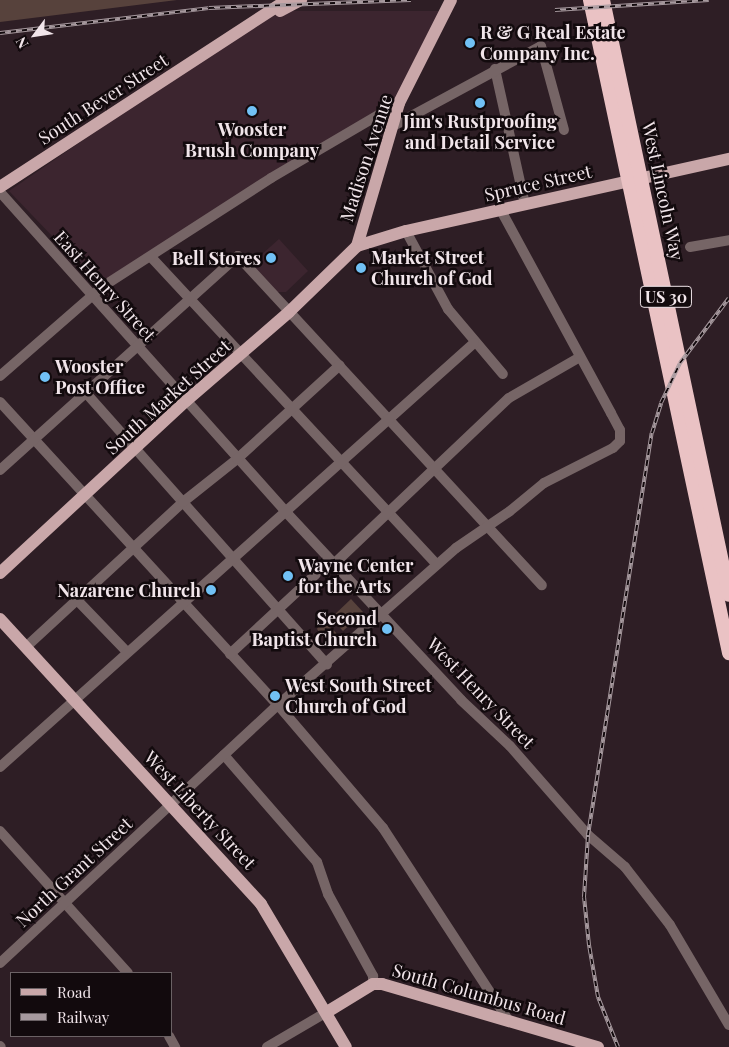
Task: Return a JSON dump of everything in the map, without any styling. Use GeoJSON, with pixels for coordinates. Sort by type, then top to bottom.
{"type":"FeatureCollection","features":[{"type":"Feature","properties":{"kind":"highway"},"geometry":{"type":"LineString","coordinates":[[584,0],[607,80]]}},
{"type":"Feature","properties":{"kind":"highway","name":"US 30"},"geometry":{"type":"LineString","coordinates":[[590,0],[607,80]]}},
{"type":"Feature","properties":{"kind":"highway","name":"West Lincoln Way"},"geometry":{"type":"LineString","coordinates":[[603,0],[729,595]]}},
{"type":"Feature","properties":{"kind":"highway","name":"West Lincoln Way"},"geometry":{"type":"LineString","coordinates":[[607,80],[729,653]]}},
{"type":"Feature","properties":{"kind":"main road","name":"South Bever Street"},"geometry":{"type":"LineString","coordinates":[[0,187],[224,39],[287,0]]}},
{"type":"Feature","properties":{"kind":"main road","name":"South Bever Street"},"geometry":{"type":"LineString","coordinates":[[224,39],[301,0]]}},
{"type":"Feature","properties":{"kind":"main road","name":"Madison Avenue"},"geometry":{"type":"LineString","coordinates":[[357,246],[399,103],[451,0]]}},
{"type":"Feature","properties":{"kind":"main road","name":"Spruce Street"},"geometry":{"type":"LineString","coordinates":[[357,246],[406,231],[598,186],[729,159]]}},
{"type":"Feature","properties":{"kind":"main road","name":"South Market Street"},"geometry":{"type":"LineString","coordinates":[[0,572],[186,401],[289,312],[357,246]]}},
{"type":"Feature","properties":{"kind":"main road","name":"West Liberty Street"},"geometry":{"type":"LineString","coordinates":[[0,619],[76,699],[261,904],[327,1012],[346,1047]]}},
{"type":"Feature","properties":{"kind":"main road","name":"South Columbus Road"},"geometry":{"type":"LineString","coordinates":[[327,1012],[373,984],[390,986],[598,1047]]}},
{"type":"Feature","properties":{"kind":"street"},"geometry":{"type":"LineString","coordinates":[[393,126],[495,69],[541,46],[564,130]]}},
{"type":"Feature","properties":{"kind":"street"},"geometry":{"type":"LineString","coordinates":[[495,69],[526,204]]}},
{"type":"Feature","properties":{"kind":"street"},"geometry":{"type":"LineString","coordinates":[[0,376],[92,295],[271,178],[399,103]]}},
{"type":"Feature","properties":{"kind":"street","name":"East Henry Street"},"geometry":{"type":"LineString","coordinates":[[0,192],[186,401]]}},
{"type":"Feature","properties":{"kind":"street","name":"North Grant Street"},"geometry":{"type":"LineString","coordinates":[[0,963],[278,705],[328,664],[437,565],[544,483],[613,448],[620,441],[620,430],[501,210]]}},
{"type":"Feature","properties":{"kind":"street"},"geometry":{"type":"LineString","coordinates":[[406,231],[448,309],[474,343],[503,374]]}},
{"type":"Feature","properties":{"kind":"street"},"geometry":{"type":"LineString","coordinates":[[690,247],[729,240]]}},
{"type":"Feature","properties":{"kind":"street"},"geometry":{"type":"LineString","coordinates":[[0,470],[238,256],[436,468],[542,585]]}},
{"type":"Feature","properties":{"kind":"street"},"geometry":{"type":"LineString","coordinates":[[151,257],[437,565]]}},
{"type":"Feature","properties":{"kind":"street"},"geometry":{"type":"LineString","coordinates":[[0,767],[183,601],[474,343]]}},
{"type":"Feature","properties":{"kind":"street"},"geometry":{"type":"LineString","coordinates":[[336,562],[509,398],[580,357]]}},
{"type":"Feature","properties":{"kind":"street"},"geometry":{"type":"LineString","coordinates":[[27,646],[183,502],[237,459],[290,408],[340,365]]}},
{"type":"Feature","properties":{"kind":"street"},"geometry":{"type":"LineString","coordinates":[[86,393],[183,502],[235,556],[328,664]]}},
{"type":"Feature","properties":{"kind":"street","name":"West Henry Street"},"geometry":{"type":"LineString","coordinates":[[186,401],[237,459],[336,562],[461,700],[531,768],[588,835],[625,867],[670,925],[729,1025]]}},
{"type":"Feature","properties":{"kind":"street"},"geometry":{"type":"LineString","coordinates":[[0,402],[278,705],[383,828],[508,1020]]}},
{"type":"Feature","properties":{"kind":"street"},"geometry":{"type":"LineString","coordinates":[[230,654],[316,574]]}},
{"type":"Feature","properties":{"kind":"street"},"geometry":{"type":"LineString","coordinates":[[77,600],[127,652]]}},
{"type":"Feature","properties":{"kind":"street"},"geometry":{"type":"LineString","coordinates":[[224,755],[317,862],[328,894],[373,976],[373,984]]}},
{"type":"Feature","properties":{"kind":"street"},"geometry":{"type":"LineString","coordinates":[[0,831],[127,972]]}},
{"type":"Feature","properties":{"kind":"street"},"geometry":{"type":"LineString","coordinates":[[268,1047],[327,1012]]}},
{"type":"Feature","properties":{"kind":"shaded area"},"geometry":{"type":"Polygon","coordinates":[[[0,0],[177,0],[0,22],[0,0]]]}},
{"type":"Feature","properties":{"kind":"shaded area"},"geometry":{"type":"Polygon","coordinates":[[[271,11],[440,11],[396,104],[98,284],[9,191],[271,11]]]}},
{"type":"Feature","properties":{"kind":"shaded area"},"geometry":{"type":"Polygon","coordinates":[[[279,239],[308,271],[286,292],[276,292],[251,264],[279,239]]]}},
{"type":"Feature","properties":{"kind":"shaded area"},"geometry":{"type":"Polygon","coordinates":[[[351,599],[363,612],[343,631],[331,618],[351,599]]]}},
{"type":"Feature","properties":{"kind":"shaded area"},"geometry":{"type":"Polygon","coordinates":[[[326,622],[340,637],[329,646],[317,629],[320,623],[326,622]]]}},
{"type":"Feature","properties":{"kind":"railway"},"geometry":{"type":"LineString","coordinates":[[0,33],[209,8],[411,0]]}},
{"type":"Feature","properties":{"kind":"railway"},"geometry":{"type":"LineString","coordinates":[[555,10],[709,0]]}},
{"type":"Feature","properties":{"kind":"railway"},"geometry":{"type":"LineString","coordinates":[[618,1047],[598,997],[589,945],[584,897],[588,835],[652,433],[661,403],[680,363],[729,298]]}},
{"type":"Feature","properties":{"kind":"place","name":"R & G Real Estate Company Inc."},"geometry":{"type":"Point","coordinates":[470,43]}},
{"type":"Feature","properties":{"kind":"place","name":"Jim's Rustproofing and Detail Service"},"geometry":{"type":"Point","coordinates":[480,103]}},
{"type":"Feature","properties":{"kind":"place","name":"Wooster Brush Company"},"geometry":{"type":"Point","coordinates":[252,111]}},
{"type":"Feature","properties":{"kind":"place","name":"Bell Stores"},"geometry":{"type":"Point","coordinates":[271,258]}},
{"type":"Feature","properties":{"kind":"place","name":"Market Street Church of God"},"geometry":{"type":"Point","coordinates":[361,268]}},
{"type":"Feature","properties":{"kind":"place","name":"Wooster Post Office"},"geometry":{"type":"Point","coordinates":[45,377]}},
{"type":"Feature","properties":{"kind":"place","name":"Wayne Center for the Arts"},"geometry":{"type":"Point","coordinates":[288,576]}},
{"type":"Feature","properties":{"kind":"place","name":"Nazarene Church"},"geometry":{"type":"Point","coordinates":[211,590]}},
{"type":"Feature","properties":{"kind":"place","name":"Second Baptist Church"},"geometry":{"type":"Point","coordinates":[387,629]}},
{"type":"Feature","properties":{"kind":"place","name":"West South Street Church of God"},"geometry":{"type":"Point","coordinates":[275,696]}}]}
